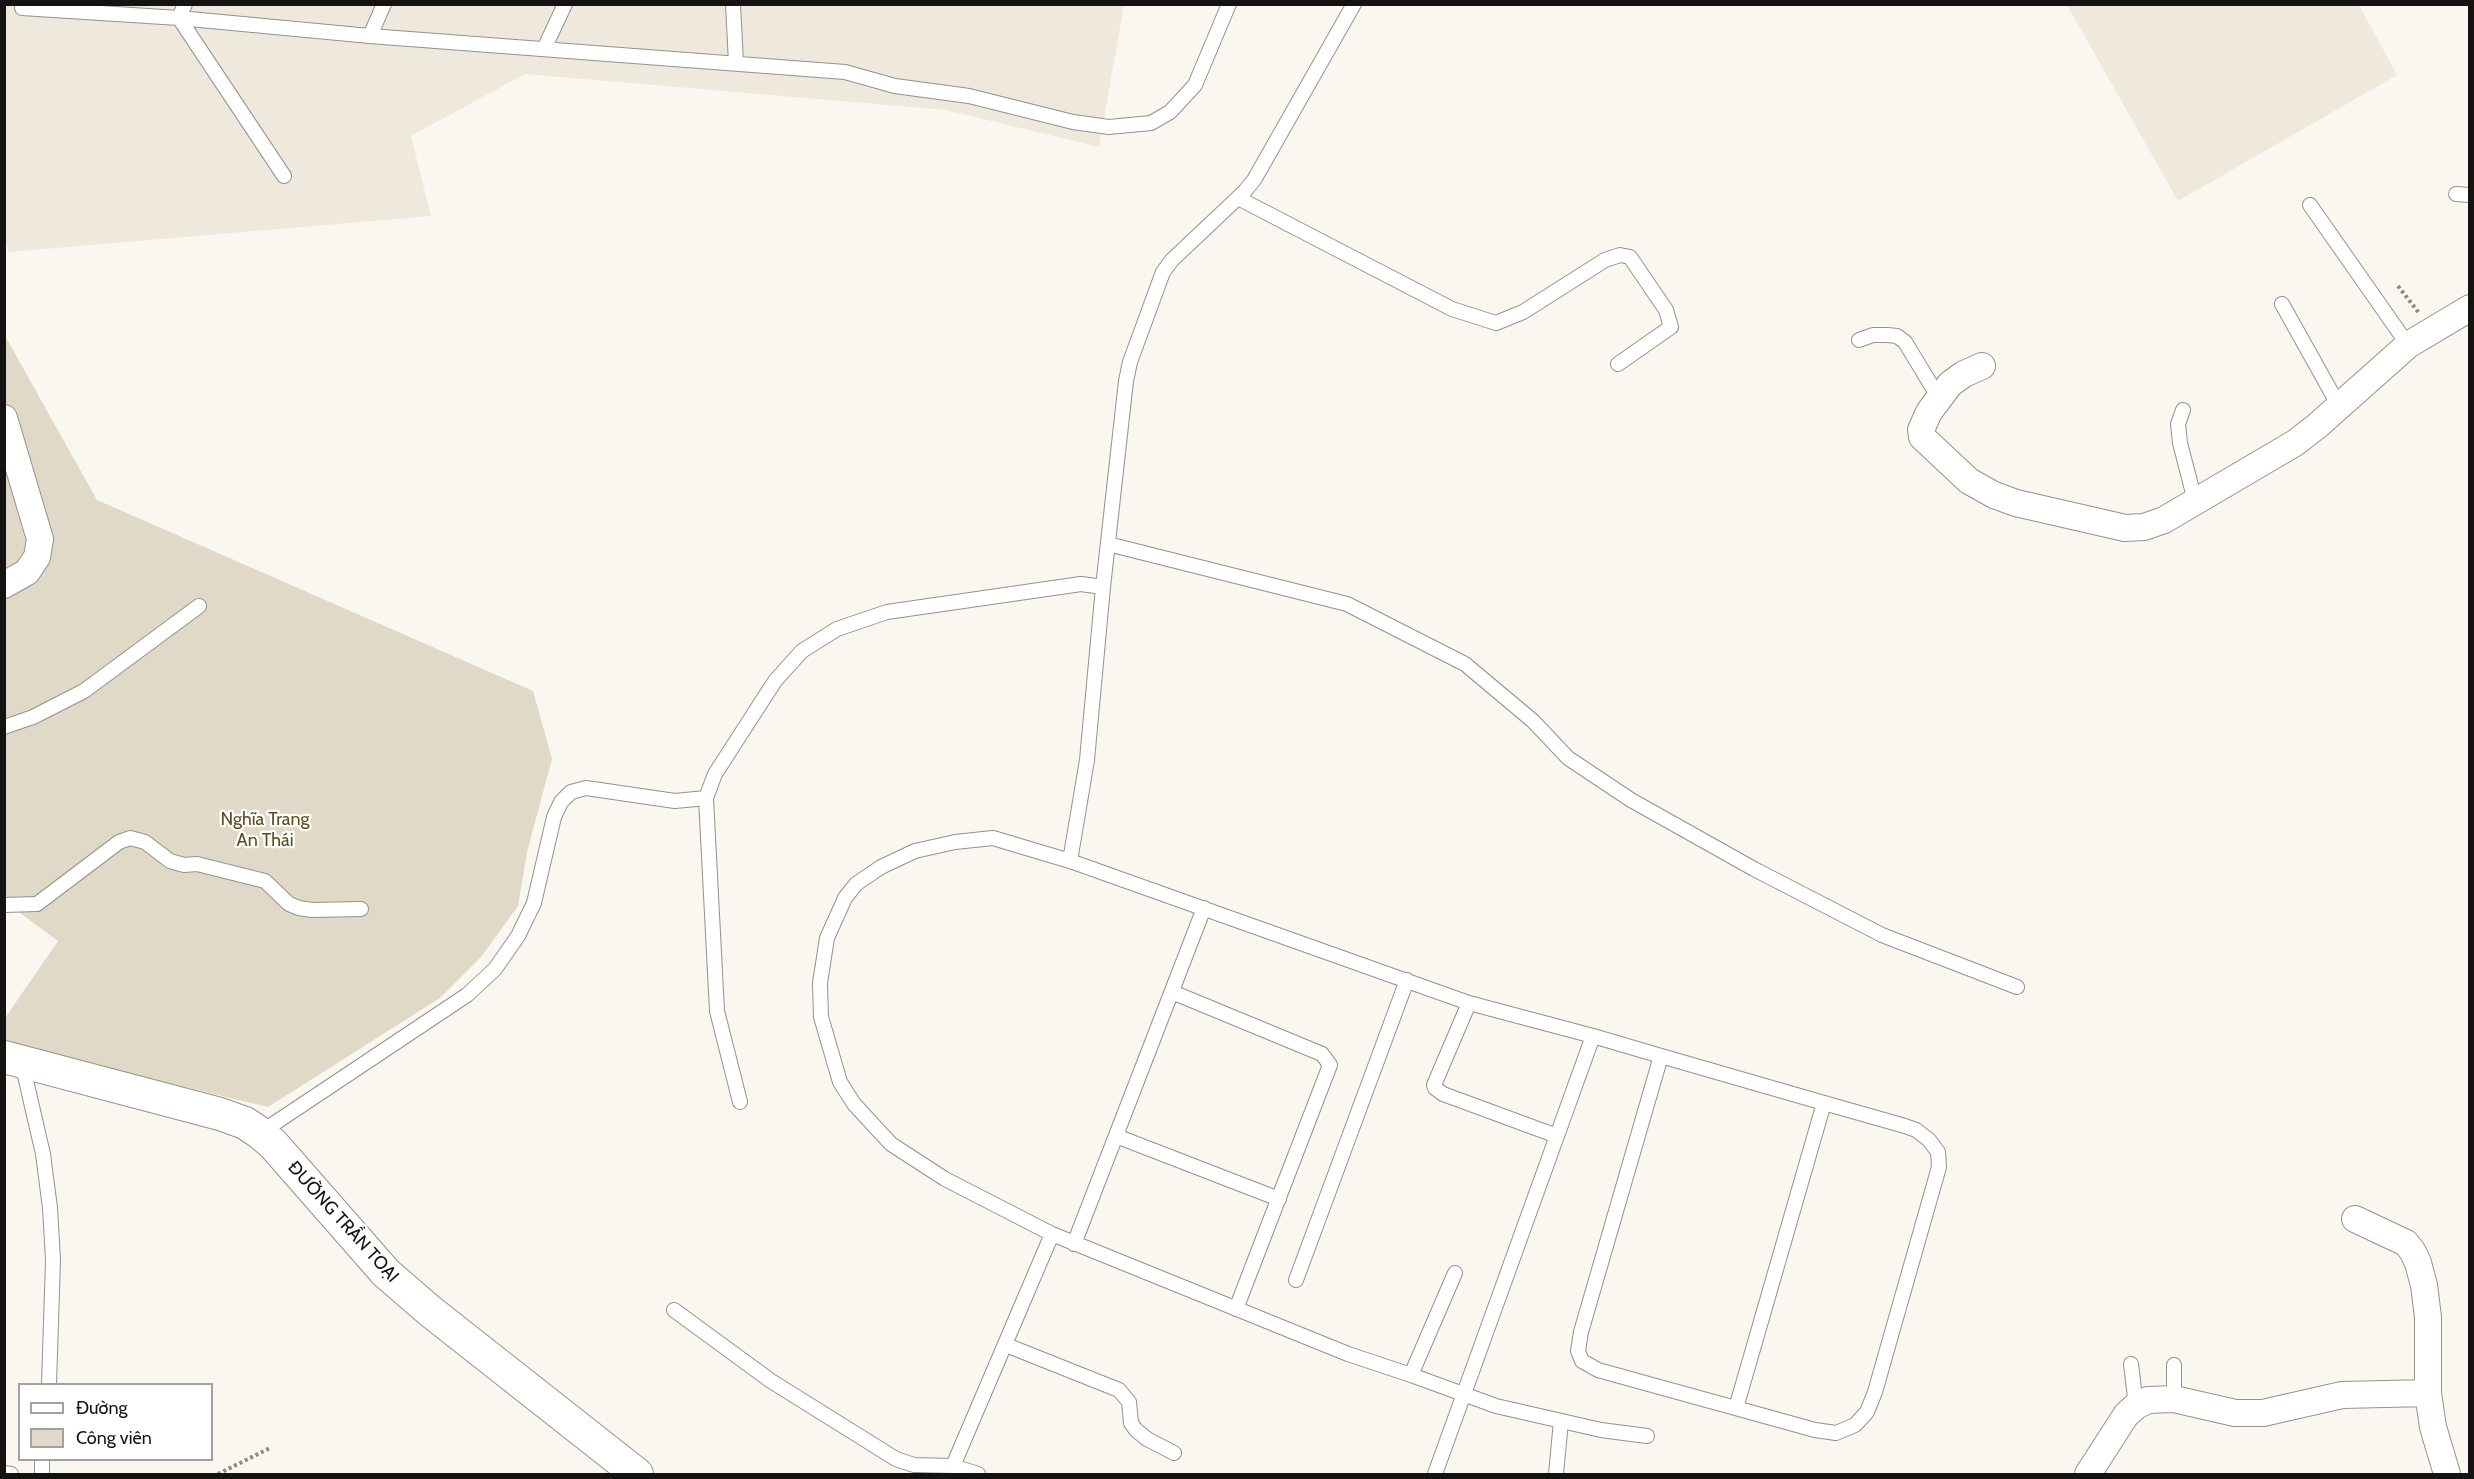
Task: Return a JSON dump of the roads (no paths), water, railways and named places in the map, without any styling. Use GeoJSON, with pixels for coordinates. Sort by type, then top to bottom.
{"type":"FeatureCollection","features":[{"type":"Feature","properties":{"kind":"street"},"geometry":{"type":"LineString","coordinates":[[1982,366],[1964,374],[1950,384],[1922,428],[1922,436],[1969,481],[1994,495],[2016,503],[2125,528],[2144,527],[2164,520],[2295,443],[2408,345],[2469,309]]}},
{"type":"Feature","properties":{"kind":"street"},"geometry":{"type":"LineString","coordinates":[[4,418],[40,540],[37,557],[27,572],[4,585]]}},
{"type":"Feature","properties":{"kind":"street","name":"ĐƯỜNG TRẦN TOẠI"},"geometry":{"type":"LineString","coordinates":[[13,1059],[220,1114],[245,1123],[273,1144],[386,1273],[430,1311],[637,1474]]}},
{"type":"Feature","properties":{"kind":"street"},"geometry":{"type":"LineString","coordinates":[[2355,1219],[2406,1243],[2413,1251],[2424,1285],[2428,1317],[2428,1393],[2433,1427],[2447,1474]]}},
{"type":"Feature","properties":{"kind":"street"},"geometry":{"type":"LineString","coordinates":[[2088,1474],[2119,1425],[2136,1406],[2148,1400],[2174,1399],[2235,1413],[2263,1413],[2342,1395],[2428,1393]]}},
{"type":"Feature","properties":{"kind":"lane"},"geometry":{"type":"LineString","coordinates":[[179,18],[185,4]]}},
{"type":"Feature","properties":{"kind":"lane"},"geometry":{"type":"LineString","coordinates":[[370,36],[384,4]]}},
{"type":"Feature","properties":{"kind":"lane"},"geometry":{"type":"LineString","coordinates":[[544,49],[565,4]]}},
{"type":"Feature","properties":{"kind":"lane"},"geometry":{"type":"LineString","coordinates":[[733,4],[736,63]]}},
{"type":"Feature","properties":{"kind":"lane"},"geometry":{"type":"LineString","coordinates":[[22,8],[179,18],[370,36],[845,72],[895,86],[969,96],[1073,122],[1109,127],[1151,123],[1170,112],[1195,85],[1229,4]]}},
{"type":"Feature","properties":{"kind":"lane"},"geometry":{"type":"LineString","coordinates":[[1070,861],[1087,760],[1108,544],[1130,362],[1163,272],[1172,260],[1254,180],[1354,4]]}},
{"type":"Feature","properties":{"kind":"lane"},"geometry":{"type":"LineString","coordinates":[[179,18],[284,176]]}},
{"type":"Feature","properties":{"kind":"lane"},"geometry":{"type":"LineString","coordinates":[[1238,198],[1452,309],[1496,322],[1523,312],[1605,260],[1620,255],[1630,257],[1666,310],[1671,327],[1618,364]]}},
{"type":"Feature","properties":{"kind":"lane"},"geometry":{"type":"LineString","coordinates":[[2310,205],[2408,345]]}},
{"type":"Feature","properties":{"kind":"lane"},"geometry":{"type":"LineString","coordinates":[[2282,304],[2339,406]]}},
{"type":"Feature","properties":{"kind":"lane"},"geometry":{"type":"LineString","coordinates":[[1860,339],[1873,335],[1897,336],[1905,342],[1939,398]]}},
{"type":"Feature","properties":{"kind":"lane"},"geometry":{"type":"LineString","coordinates":[[2183,410],[2178,424],[2180,443],[2196,501]]}},
{"type":"Feature","properties":{"kind":"lane"},"geometry":{"type":"LineString","coordinates":[[1108,544],[1347,604],[1465,664],[1533,721],[1568,758],[1641,805],[1754,869],[1882,935],[2018,987]]}},
{"type":"Feature","properties":{"kind":"lane"},"geometry":{"type":"LineString","coordinates":[[741,1102],[717,1011],[706,798],[716,774],[775,681],[802,651],[837,629],[887,612],[1081,584],[1104,587]]}},
{"type":"Feature","properties":{"kind":"lane"},"geometry":{"type":"LineString","coordinates":[[4,727],[33,717],[84,691],[199,606]]}},
{"type":"Feature","properties":{"kind":"lane"},"geometry":{"type":"LineString","coordinates":[[260,1133],[467,994],[495,969],[518,936],[534,903],[554,817],[561,802],[571,792],[586,788],[675,801],[706,798]]}},
{"type":"Feature","properties":{"kind":"lane"},"geometry":{"type":"LineString","coordinates":[[4,905],[37,904],[119,842],[130,838],[145,842],[170,861],[184,865],[197,864],[265,881],[289,904],[299,908],[361,909]]}},
{"type":"Feature","properties":{"kind":"lane"},"geometry":{"type":"LineString","coordinates":[[1647,1436],[1601,1430],[1496,1406],[1412,1374],[1348,1354],[1074,1244],[945,1179],[891,1144],[854,1104],[840,1082],[821,1017],[820,983],[827,938],[838,910],[856,884],[881,867],[915,851],[955,842],[993,838],[1070,861],[1469,1003],[1593,1036],[1916,1130],[1929,1140],[1938,1152],[1939,1167],[1875,1392],[1863,1418],[1855,1425],[1836,1433],[1736,1408],[1598,1370],[1586,1365],[1579,1356],[1584,1321],[1661,1056]]}},
{"type":"Feature","properties":{"kind":"lane"},"geometry":{"type":"LineString","coordinates":[[1074,1244],[1204,908]]}},
{"type":"Feature","properties":{"kind":"lane"},"geometry":{"type":"LineString","coordinates":[[1296,1280],[1407,980]]}},
{"type":"Feature","properties":{"kind":"lane"},"geometry":{"type":"LineString","coordinates":[[1172,992],[1326,1057],[1330,1065],[1236,1309]]}},
{"type":"Feature","properties":{"kind":"lane"},"geometry":{"type":"LineString","coordinates":[[1469,1003],[1434,1085],[1435,1088],[1443,1094],[1557,1136]]}},
{"type":"Feature","properties":{"kind":"lane"},"geometry":{"type":"LineString","coordinates":[[1435,1474],[1593,1036]]}},
{"type":"Feature","properties":{"kind":"lane"},"geometry":{"type":"LineString","coordinates":[[13,1059],[43,1154],[50,1208],[53,1260],[49,1383]]}},
{"type":"Feature","properties":{"kind":"lane"},"geometry":{"type":"LineString","coordinates":[[1736,1408],[1824,1103]]}},
{"type":"Feature","properties":{"kind":"lane"},"geometry":{"type":"LineString","coordinates":[[1116,1136],[1279,1199]]}},
{"type":"Feature","properties":{"kind":"lane"},"geometry":{"type":"LineString","coordinates":[[953,1466],[1052,1234]]}},
{"type":"Feature","properties":{"kind":"lane"},"geometry":{"type":"LineString","coordinates":[[1412,1374],[1455,1273]]}},
{"type":"Feature","properties":{"kind":"lane"},"geometry":{"type":"LineString","coordinates":[[674,1310],[771,1381],[896,1459],[914,1465],[953,1466],[978,1474]]}},
{"type":"Feature","properties":{"kind":"lane"},"geometry":{"type":"LineString","coordinates":[[1006,1345],[1119,1390],[1129,1402],[1131,1423],[1137,1430],[1147,1439],[1174,1453]]}},
{"type":"Feature","properties":{"kind":"lane"},"geometry":{"type":"LineString","coordinates":[[2131,1364],[2136,1406]]}},
{"type":"Feature","properties":{"kind":"lane"},"geometry":{"type":"LineString","coordinates":[[2174,1365],[2174,1399]]}},
{"type":"Feature","properties":{"kind":"lane"},"geometry":{"type":"LineString","coordinates":[[1556,1474],[1561,1421]]}},
{"type":"Feature","properties":{"kind":"lane"},"geometry":{"type":"LineString","coordinates":[[4,1473],[11,1474]]}},
{"type":"Feature","properties":{"kind":"park label","name":"Nghĩa Trang An Thái"},"geometry":{"type":"Point","coordinates":[265,830]}}]}
